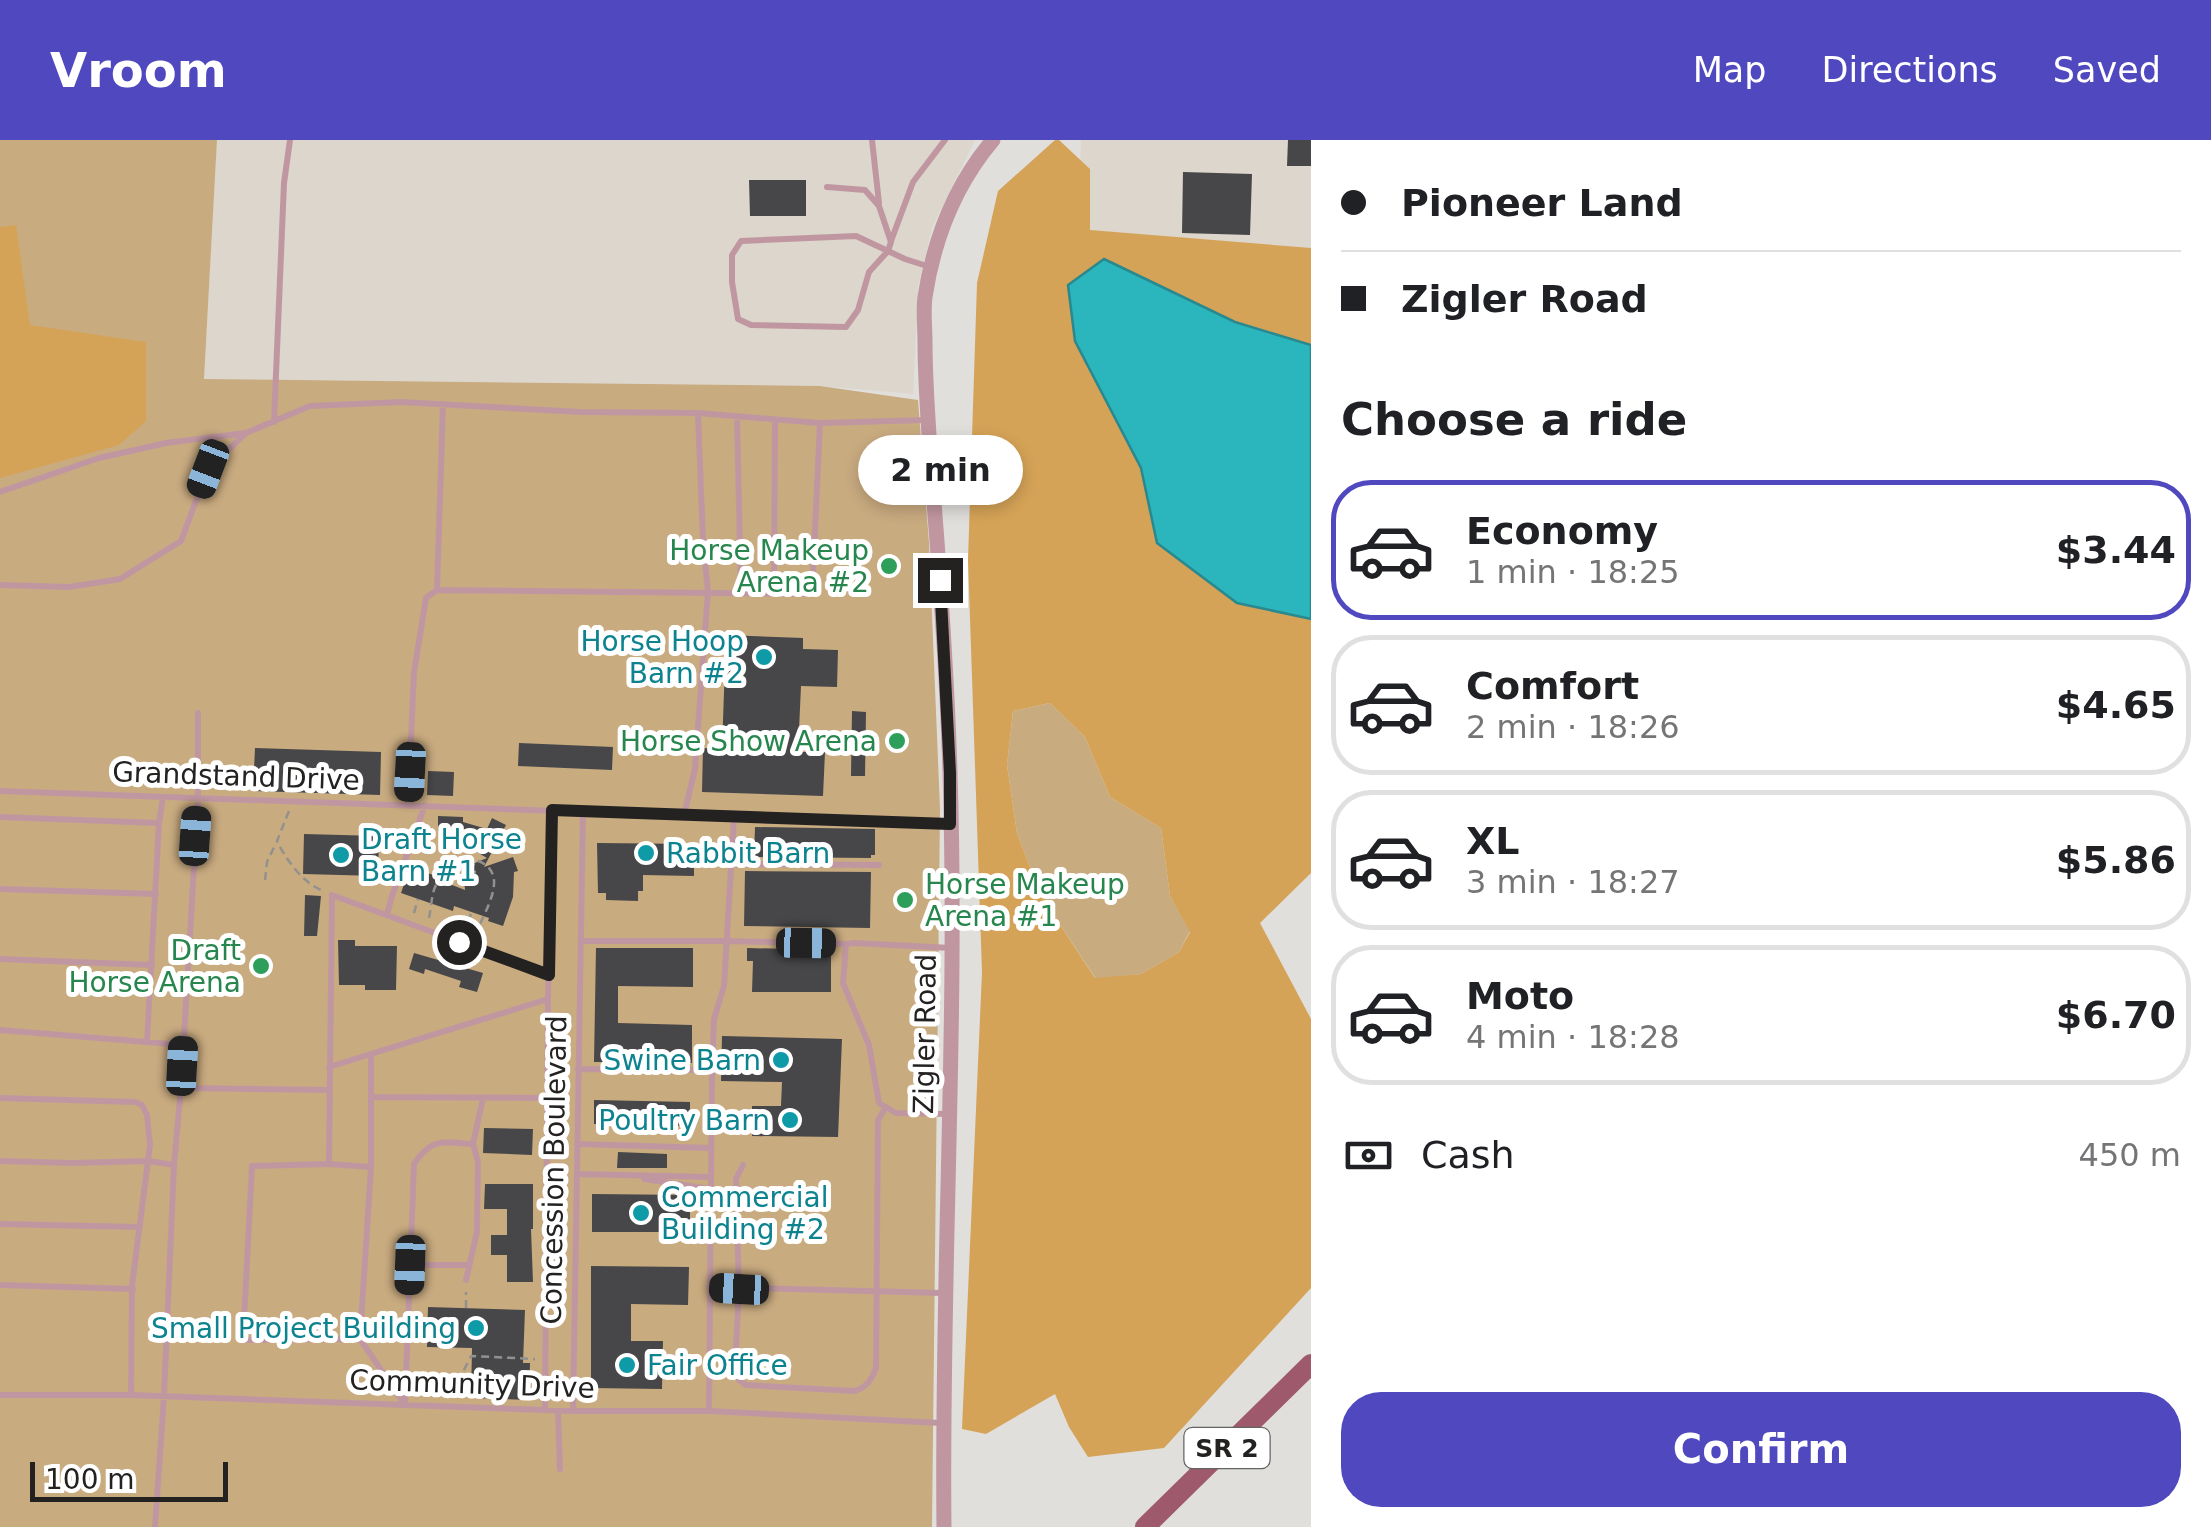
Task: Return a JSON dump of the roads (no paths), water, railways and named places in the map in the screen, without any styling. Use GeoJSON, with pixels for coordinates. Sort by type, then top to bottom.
{"type":"FeatureCollection","features":[{"type":"Feature","properties":{"kind":"main road","name":"SR 2"},"geometry":{"type":"LineString","coordinates":[[1145,1527],[1311,1364]]}},
{"type":"Feature","properties":{"kind":"street","name":"Zigler Road"},"geometry":{"type":"LineString","coordinates":[[944,1527],[951,948],[949,754],[924,301],[950,204],[973,164],[993,140]]}},
{"type":"Feature","properties":{"kind":"lane"},"geometry":{"type":"LineString","coordinates":[[274,422],[284,182],[290,140]]}},
{"type":"Feature","properties":{"kind":"lane"},"geometry":{"type":"LineString","coordinates":[[872,140],[880,206],[891,242]]}},
{"type":"Feature","properties":{"kind":"lane"},"geometry":{"type":"LineString","coordinates":[[931,267],[888,251],[856,236],[741,241],[732,255],[738,318],[751,326],[846,327],[858,310],[869,272],[888,251],[914,182],[944,140]]}},
{"type":"Feature","properties":{"kind":"lane"},"geometry":{"type":"LineString","coordinates":[[827,187],[865,190],[880,206]]}},
{"type":"Feature","properties":{"kind":"lane"},"geometry":{"type":"LineString","coordinates":[[0,492],[99,458],[166,443],[246,433],[310,406],[400,402],[580,412],[698,413],[820,423],[928,420]]}},
{"type":"Feature","properties":{"kind":"lane"},"geometry":{"type":"LineString","coordinates":[[437,590],[443,404]]}},
{"type":"Feature","properties":{"kind":"lane"},"geometry":{"type":"LineString","coordinates":[[684,815],[695,770],[708,592],[698,413]]}},
{"type":"Feature","properties":{"kind":"lane"},"geometry":{"type":"LineString","coordinates":[[737,417],[741,593]]}},
{"type":"Feature","properties":{"kind":"lane"},"geometry":{"type":"LineString","coordinates":[[774,593],[775,420]]}},
{"type":"Feature","properties":{"kind":"lane"},"geometry":{"type":"LineString","coordinates":[[408,805],[414,672],[426,598],[437,590],[812,594],[820,423]]}},
{"type":"Feature","properties":{"kind":"lane"},"geometry":{"type":"LineString","coordinates":[[0,585],[69,586],[120,578],[181,541],[208,469],[246,433]]}},
{"type":"Feature","properties":{"kind":"lane"},"geometry":{"type":"LineString","coordinates":[[154,1527],[198,799],[198,713]]}},
{"type":"Feature","properties":{"kind":"lane","name":"Grandstand Drive"},"geometry":{"type":"LineString","coordinates":[[0,791],[950,824]]}},
{"type":"Feature","properties":{"kind":"lane"},"geometry":{"type":"LineString","coordinates":[[147,1042],[163,797]]}},
{"type":"Feature","properties":{"kind":"lane"},"geometry":{"type":"LineString","coordinates":[[387,915],[425,806]]}},
{"type":"Feature","properties":{"kind":"lane"},"geometry":{"type":"LineString","coordinates":[[545,1410],[552,810]]}},
{"type":"Feature","properties":{"kind":"lane","name":"Concession Boulevard"},"geometry":{"type":"LineString","coordinates":[[573,1411],[583,811]]}},
{"type":"Feature","properties":{"kind":"lane"},"geometry":{"type":"LineString","coordinates":[[0,817],[159,824]]}},
{"type":"Feature","properties":{"kind":"lane"},"geometry":{"type":"LineString","coordinates":[[709,1411],[714,1019],[724,986],[734,818]]}},
{"type":"Feature","properties":{"kind":"lane"},"geometry":{"type":"LineString","coordinates":[[730,864],[879,866]]}},
{"type":"Feature","properties":{"kind":"lane"},"geometry":{"type":"LineString","coordinates":[[0,889],[156,894]]}},
{"type":"Feature","properties":{"kind":"lane"},"geometry":{"type":"LineString","coordinates":[[330,1164],[332,895],[549,975]]}},
{"type":"Feature","properties":{"kind":"lane"},"geometry":{"type":"LineString","coordinates":[[580,941],[854,942],[951,948]]}},
{"type":"Feature","properties":{"kind":"lane"},"geometry":{"type":"LineString","coordinates":[[846,944],[843,983],[868,1045],[879,1103],[896,1113],[949,1114]]}},
{"type":"Feature","properties":{"kind":"lane"},"geometry":{"type":"LineString","coordinates":[[0,959],[152,965]]}},
{"type":"Feature","properties":{"kind":"lane"},"geometry":{"type":"LineString","coordinates":[[329,1068],[548,999]]}},
{"type":"Feature","properties":{"kind":"lane"},"geometry":{"type":"LineString","coordinates":[[0,1030],[183,1045]]}},
{"type":"Feature","properties":{"kind":"lane"},"geometry":{"type":"LineString","coordinates":[[370,1055],[371,1166],[360,1339],[405,1405]]}},
{"type":"Feature","properties":{"kind":"lane"},"geometry":{"type":"LineString","coordinates":[[578,1069],[712,1070]]}},
{"type":"Feature","properties":{"kind":"lane"},"geometry":{"type":"LineString","coordinates":[[181,1088],[329,1090]]}},
{"type":"Feature","properties":{"kind":"lane"},"geometry":{"type":"LineString","coordinates":[[370,1097],[547,1098]]}},
{"type":"Feature","properties":{"kind":"lane"},"geometry":{"type":"LineString","coordinates":[[0,1098],[135,1102],[147,1114],[150,1145],[133,1288],[131,1395]]}},
{"type":"Feature","properties":{"kind":"lane"},"geometry":{"type":"LineString","coordinates":[[466,1280],[477,1232],[478,1162],[473,1144],[482,1098]]}},
{"type":"Feature","properties":{"kind":"lane"},"geometry":{"type":"LineString","coordinates":[[743,1165],[736,1179],[739,1289],[735,1367],[739,1380],[746,1385],[855,1391],[867,1385],[876,1368],[878,1120],[886,1107]]}},
{"type":"Feature","properties":{"kind":"lane"},"geometry":{"type":"LineString","coordinates":[[405,1405],[414,1164],[425,1148],[442,1142],[473,1144]]}},
{"type":"Feature","properties":{"kind":"lane"},"geometry":{"type":"LineString","coordinates":[[577,1144],[711,1148]]}},
{"type":"Feature","properties":{"kind":"lane"},"geometry":{"type":"LineString","coordinates":[[0,1161],[148,1161],[174,1166]]}},
{"type":"Feature","properties":{"kind":"lane"},"geometry":{"type":"LineString","coordinates":[[360,1339],[243,1340],[252,1166],[371,1166]]}},
{"type":"Feature","properties":{"kind":"lane"},"geometry":{"type":"LineString","coordinates":[[577,1174],[710,1177]]}},
{"type":"Feature","properties":{"kind":"lane"},"geometry":{"type":"LineString","coordinates":[[618,1175],[710,1189]]}},
{"type":"Feature","properties":{"kind":"lane"},"geometry":{"type":"LineString","coordinates":[[0,1224],[140,1227]]}},
{"type":"Feature","properties":{"kind":"lane"},"geometry":{"type":"LineString","coordinates":[[410,1265],[469,1265]]}},
{"type":"Feature","properties":{"kind":"lane"},"geometry":{"type":"LineString","coordinates":[[0,1285],[133,1288]]}},
{"type":"Feature","properties":{"kind":"lane"},"geometry":{"type":"LineString","coordinates":[[709,1288],[947,1294]]}},
{"type":"Feature","properties":{"kind":"lane","name":"Community Drive"},"geometry":{"type":"LineString","coordinates":[[0,1394],[573,1411],[709,1411],[943,1423]]}},
{"type":"Feature","properties":{"kind":"lane"},"geometry":{"type":"LineString","coordinates":[[558,1410],[560,1470]]}},
{"type":"Feature","properties":{"kind":"water"},"geometry":{"type":"Polygon","coordinates":[[[1104,259],[1235,322],[1311,345],[1311,619],[1237,603],[1157,543],[1141,468],[1075,341],[1068,285],[1104,259]]]}},
{"type":"Feature","properties":{"kind":"place","name":"Horse Makeup Arena #2"},"geometry":{"type":"Point","coordinates":[889,566]}},
{"type":"Feature","properties":{"kind":"place","name":"Horse Hoop Barn #2"},"geometry":{"type":"Point","coordinates":[764,657]}},
{"type":"Feature","properties":{"kind":"place","name":"Horse Show Arena"},"geometry":{"type":"Point","coordinates":[897,741]}},
{"type":"Feature","properties":{"kind":"place","name":"Rabbit Barn"},"geometry":{"type":"Point","coordinates":[646,853]}},
{"type":"Feature","properties":{"kind":"place","name":"Draft Horse Barn #1"},"geometry":{"type":"Point","coordinates":[341,855]}},
{"type":"Feature","properties":{"kind":"place","name":"Horse Makeup Arena #1"},"geometry":{"type":"Point","coordinates":[905,900]}},
{"type":"Feature","properties":{"kind":"place","name":"Draft Horse Arena"},"geometry":{"type":"Point","coordinates":[261,966]}},
{"type":"Feature","properties":{"kind":"place","name":"Swine Barn"},"geometry":{"type":"Point","coordinates":[781,1060]}},
{"type":"Feature","properties":{"kind":"place","name":"Poultry Barn"},"geometry":{"type":"Point","coordinates":[790,1120]}},
{"type":"Feature","properties":{"kind":"place","name":"Commercial Building #2"},"geometry":{"type":"Point","coordinates":[641,1213]}},
{"type":"Feature","properties":{"kind":"place","name":"Small Project Building"},"geometry":{"type":"Point","coordinates":[476,1328]}},
{"type":"Feature","properties":{"kind":"place","name":"Fair Office"},"geometry":{"type":"Point","coordinates":[627,1365]}}]}
